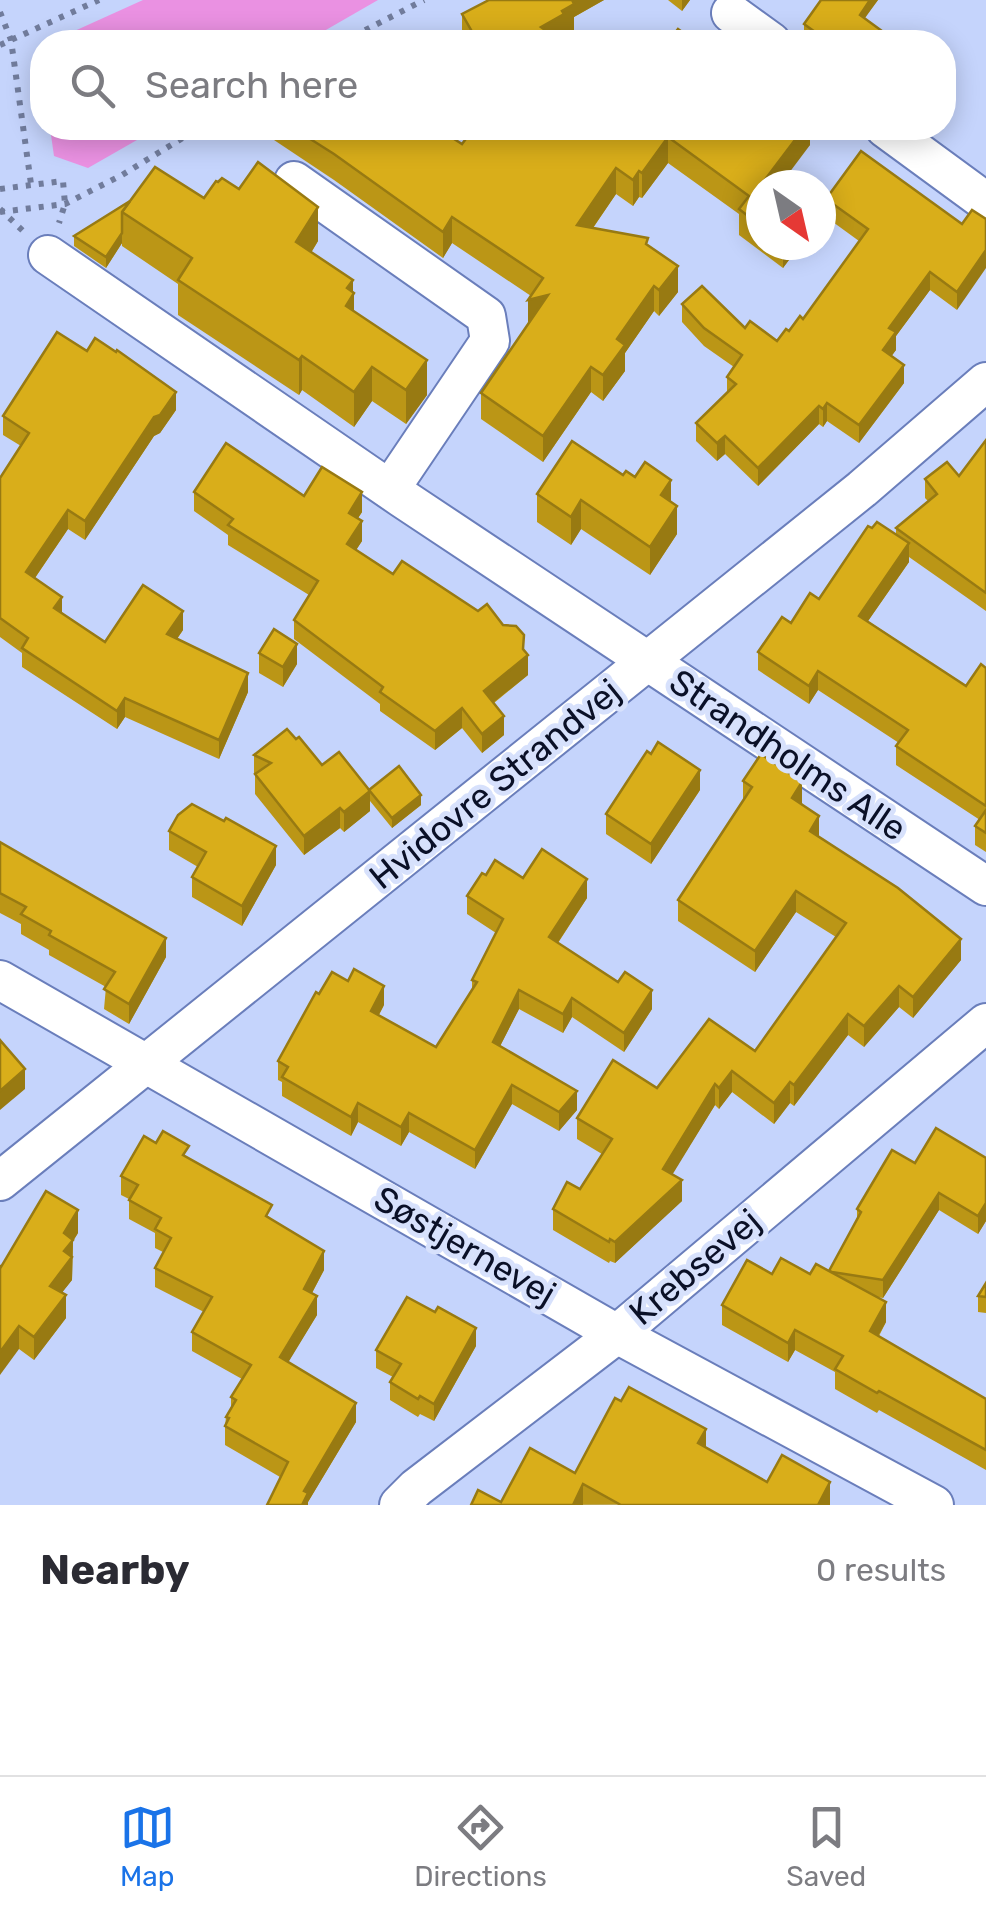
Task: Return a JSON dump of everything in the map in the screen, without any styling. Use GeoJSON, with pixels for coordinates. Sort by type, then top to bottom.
{"type":"FeatureCollection","features":[{"type":"Feature","properties":{"kind":"street"},"geometry":{"type":"LineString","coordinates":[[731,13],[754,30]]}},
{"type":"Feature","properties":{"kind":"street"},"geometry":{"type":"LineString","coordinates":[[902,140],[986,202]]}},
{"type":"Feature","properties":{"kind":"street"},"geometry":{"type":"LineString","coordinates":[[294,181],[486,316],[490,342],[390,490]]}},
{"type":"Feature","properties":{"kind":"street","name":"Strandholms Alle"},"geometry":{"type":"LineString","coordinates":[[48,254],[390,490],[986,886]]}},
{"type":"Feature","properties":{"kind":"street","name":"Hvidovre Strandvej"},"geometry":{"type":"LineString","coordinates":[[0,1181],[862,489],[986,382]]}},
{"type":"Feature","properties":{"kind":"street","name":"Søstjernevej"},"geometry":{"type":"LineString","coordinates":[[0,980],[616,1334],[934,1505]]}},
{"type":"Feature","properties":{"kind":"street","name":"Krebsevej"},"geometry":{"type":"LineString","coordinates":[[400,1505],[416,1488],[616,1334],[986,1023]]}},
{"type":"Feature","properties":{"kind":"path"},"geometry":{"type":"LineString","coordinates":[[33,30],[99,0]]}},
{"type":"Feature","properties":{"kind":"path"},"geometry":{"type":"LineString","coordinates":[[365,30],[424,0]]}},
{"type":"Feature","properties":{"kind":"path"},"geometry":{"type":"LineString","coordinates":[[0,12],[11,40],[32,184]]}},
{"type":"Feature","properties":{"kind":"path"},"geometry":{"type":"LineString","coordinates":[[0,45],[30,31]]}},
{"type":"Feature","properties":{"kind":"path"},"geometry":{"type":"LineString","coordinates":[[0,212],[66,204],[122,176],[180,140]]}},
{"type":"Feature","properties":{"kind":"path"},"geometry":{"type":"LineString","coordinates":[[0,189],[62,181],[66,204],[48,254]]}},
{"type":"Feature","properties":{"kind":"shaded area"},"geometry":{"type":"Polygon","coordinates":[[[143,0],[378,0],[326,30],[77,30],[143,0]]]}},
{"type":"Feature","properties":{"kind":"shaded area"},"geometry":{"type":"Polygon","coordinates":[[[52,140],[137,140],[88,168],[54,156],[52,140]]]}},
{"type":"Feature","properties":{"kind":"building"},"geometry":{"type":"Polygon","coordinates":[[[489,0],[572,0],[574,4],[541,27],[545,30],[471,30],[462,14],[489,0]]]}},
{"type":"Feature","properties":{"kind":"building"},"geometry":{"type":"Polygon","coordinates":[[[821,0],[870,0],[860,15],[881,30],[812,30],[804,24],[821,0]]]}},
{"type":"Feature","properties":{"kind":"building"},"geometry":{"type":"Polygon","coordinates":[[[312,140],[456,140],[462,144],[465,140],[666,140],[633,180],[616,168],[577,225],[648,238],[646,244],[678,266],[659,290],[654,286],[617,339],[625,345],[603,375],[591,367],[543,436],[481,393],[548,295],[528,300],[543,278],[452,217],[443,232],[312,140]]]}},
{"type":"Feature","properties":{"kind":"building"},"geometry":{"type":"Polygon","coordinates":[[[672,140],[795,140],[772,170],[746,170],[746,194],[672,140]]]}},
{"type":"Feature","properties":{"kind":"building"},"geometry":{"type":"Polygon","coordinates":[[[861,151],[962,224],[972,210],[986,219],[986,250],[957,292],[930,272],[889,328],[896,332],[883,350],[904,365],[859,425],[827,403],[823,409],[819,406],[758,468],[725,436],[717,443],[696,423],[736,384],[727,377],[742,355],[704,328],[682,304],[702,286],[745,328],[750,321],[777,341],[800,316],[803,319],[868,229],[836,206],[836,185],[861,151]]]}},
{"type":"Feature","properties":{"kind":"building"},"geometry":{"type":"Polygon","coordinates":[[[258,162],[318,207],[296,242],[353,280],[347,288],[354,293],[346,306],[427,360],[406,390],[372,367],[354,392],[302,356],[299,360],[178,280],[192,258],[122,212],[155,167],[204,198],[222,178],[239,189],[258,162]]]}},
{"type":"Feature","properties":{"kind":"building"},"geometry":{"type":"Polygon","coordinates":[[[130,201],[122,212],[122,233],[106,257],[74,236],[130,201]]]}},
{"type":"Feature","properties":{"kind":"building"},"geometry":{"type":"Polygon","coordinates":[[[57,332],[87,351],[95,338],[176,392],[160,415],[154,417],[85,521],[68,510],[26,572],[62,597],[54,608],[105,642],[143,585],[183,611],[167,634],[248,673],[219,740],[125,698],[117,711],[22,648],[28,638],[0,618],[0,478],[29,433],[3,416],[57,332]]]}},
{"type":"Feature","properties":{"kind":"building"},"geometry":{"type":"Polygon","coordinates":[[[986,440],[986,593],[896,528],[937,494],[925,479],[947,462],[959,476],[986,440]]]}},
{"type":"Feature","properties":{"kind":"building"},"geometry":{"type":"Polygon","coordinates":[[[572,441],[623,475],[626,471],[635,477],[645,462],[671,480],[661,495],[677,506],[650,547],[581,500],[571,517],[537,494],[572,441]]]}},
{"type":"Feature","properties":{"kind":"building"},"geometry":{"type":"Polygon","coordinates":[[[226,443],[304,496],[322,467],[362,492],[349,513],[362,521],[347,544],[393,574],[402,561],[478,611],[487,604],[503,625],[516,626],[524,635],[523,649],[528,655],[484,691],[504,716],[482,734],[462,708],[435,731],[380,692],[383,687],[294,620],[318,581],[228,525],[233,519],[194,492],[226,443]]]}},
{"type":"Feature","properties":{"kind":"building"},"geometry":{"type":"Polygon","coordinates":[[[877,522],[909,543],[859,616],[966,686],[981,664],[986,668],[986,806],[896,746],[908,730],[818,671],[809,686],[758,652],[782,617],[791,623],[810,593],[819,599],[868,526],[872,528],[877,522]]]}},
{"type":"Feature","properties":{"kind":"building"},"geometry":{"type":"Polygon","coordinates":[[[274,629],[297,644],[283,667],[259,653],[274,629]]]}},
{"type":"Feature","properties":{"kind":"building"},"geometry":{"type":"Polygon","coordinates":[[[287,729],[296,739],[299,737],[322,765],[339,752],[370,791],[304,836],[255,774],[271,763],[254,755],[287,729]]]}},
{"type":"Feature","properties":{"kind":"building"},"geometry":{"type":"Polygon","coordinates":[[[658,742],[700,770],[651,844],[606,814],[647,751],[651,754],[658,742]]]}},
{"type":"Feature","properties":{"kind":"building"},"geometry":{"type":"Polygon","coordinates":[[[761,754],[802,782],[792,798],[819,816],[810,831],[898,888],[961,939],[913,997],[899,986],[864,1026],[848,1014],[794,1085],[790,1082],[774,1103],[732,1071],[719,1088],[715,1084],[663,1169],[682,1180],[615,1242],[609,1242],[553,1209],[567,1182],[580,1189],[612,1139],[577,1118],[613,1060],[657,1088],[709,1019],[755,1051],[846,923],[796,891],[755,951],[678,900],[752,787],[743,781],[761,754]]]}},
{"type":"Feature","properties":{"kind":"building"},"geometry":{"type":"Polygon","coordinates":[[[399,766],[421,795],[392,818],[369,790],[399,766]]]}},
{"type":"Feature","properties":{"kind":"building"},"geometry":{"type":"Polygon","coordinates":[[[192,804],[276,846],[242,906],[192,877],[206,852],[169,831],[178,815],[192,804]]]}},
{"type":"Feature","properties":{"kind":"building"},"geometry":{"type":"Polygon","coordinates":[[[986,810],[986,833],[975,826],[986,810]]]}},
{"type":"Feature","properties":{"kind":"building"},"geometry":{"type":"Polygon","coordinates":[[[0,842],[166,938],[129,1004],[104,989],[115,972],[49,935],[51,931],[21,914],[26,907],[0,893],[0,842]]]}},
{"type":"Feature","properties":{"kind":"building"},"geometry":{"type":"Polygon","coordinates":[[[542,849],[587,879],[549,937],[618,982],[625,972],[652,990],[624,1033],[572,998],[563,1014],[519,990],[493,1042],[577,1091],[559,1112],[512,1085],[475,1150],[409,1113],[401,1127],[358,1103],[351,1117],[282,1077],[288,1067],[278,1061],[316,992],[319,994],[332,972],[348,981],[354,969],[384,986],[371,1011],[436,1047],[477,982],[472,980],[503,919],[467,896],[495,860],[523,878],[542,849]]]}},
{"type":"Feature","properties":{"kind":"building"},"geometry":{"type":"Polygon","coordinates":[[[0,1040],[25,1069],[0,1091],[0,1040]]]}},
{"type":"Feature","properties":{"kind":"building"},"geometry":{"type":"Polygon","coordinates":[[[936,1128],[986,1158],[986,1203],[978,1216],[939,1193],[883,1280],[829,1271],[861,1212],[857,1209],[892,1150],[915,1163],[936,1128]]]}},
{"type":"Feature","properties":{"kind":"building"},"geometry":{"type":"Polygon","coordinates":[[[163,1131],[189,1146],[183,1155],[272,1205],[266,1216],[324,1251],[304,1289],[317,1296],[280,1357],[356,1403],[304,1491],[308,1493],[302,1505],[267,1505],[288,1462],[225,1426],[236,1400],[231,1397],[251,1365],[192,1332],[212,1297],[155,1268],[171,1238],[155,1229],[161,1218],[129,1200],[138,1185],[121,1176],[144,1136],[156,1143],[163,1131]]]}},
{"type":"Feature","properties":{"kind":"building"},"geometry":{"type":"Polygon","coordinates":[[[46,1191],[78,1210],[64,1233],[73,1240],[64,1251],[72,1257],[50,1286],[66,1295],[34,1337],[19,1326],[0,1352],[0,1265],[46,1191]]]}},
{"type":"Feature","properties":{"kind":"building"},"geometry":{"type":"Polygon","coordinates":[[[781,1258],[810,1274],[816,1264],[886,1302],[870,1331],[986,1399],[986,1450],[835,1369],[843,1356],[795,1330],[788,1343],[722,1305],[747,1260],[772,1274],[781,1258]]]}},
{"type":"Feature","properties":{"kind":"building"},"geometry":{"type":"Polygon","coordinates":[[[407,1297],[435,1312],[438,1307],[476,1328],[434,1404],[390,1382],[401,1364],[376,1350],[407,1297]]]}},
{"type":"Feature","properties":{"kind":"building"},"geometry":{"type":"Polygon","coordinates":[[[629,1387],[706,1429],[698,1443],[767,1482],[782,1455],[830,1482],[818,1505],[621,1505],[583,1484],[573,1505],[471,1505],[478,1490],[501,1502],[530,1448],[575,1473],[615,1398],[621,1401],[629,1387]]]}}]}
